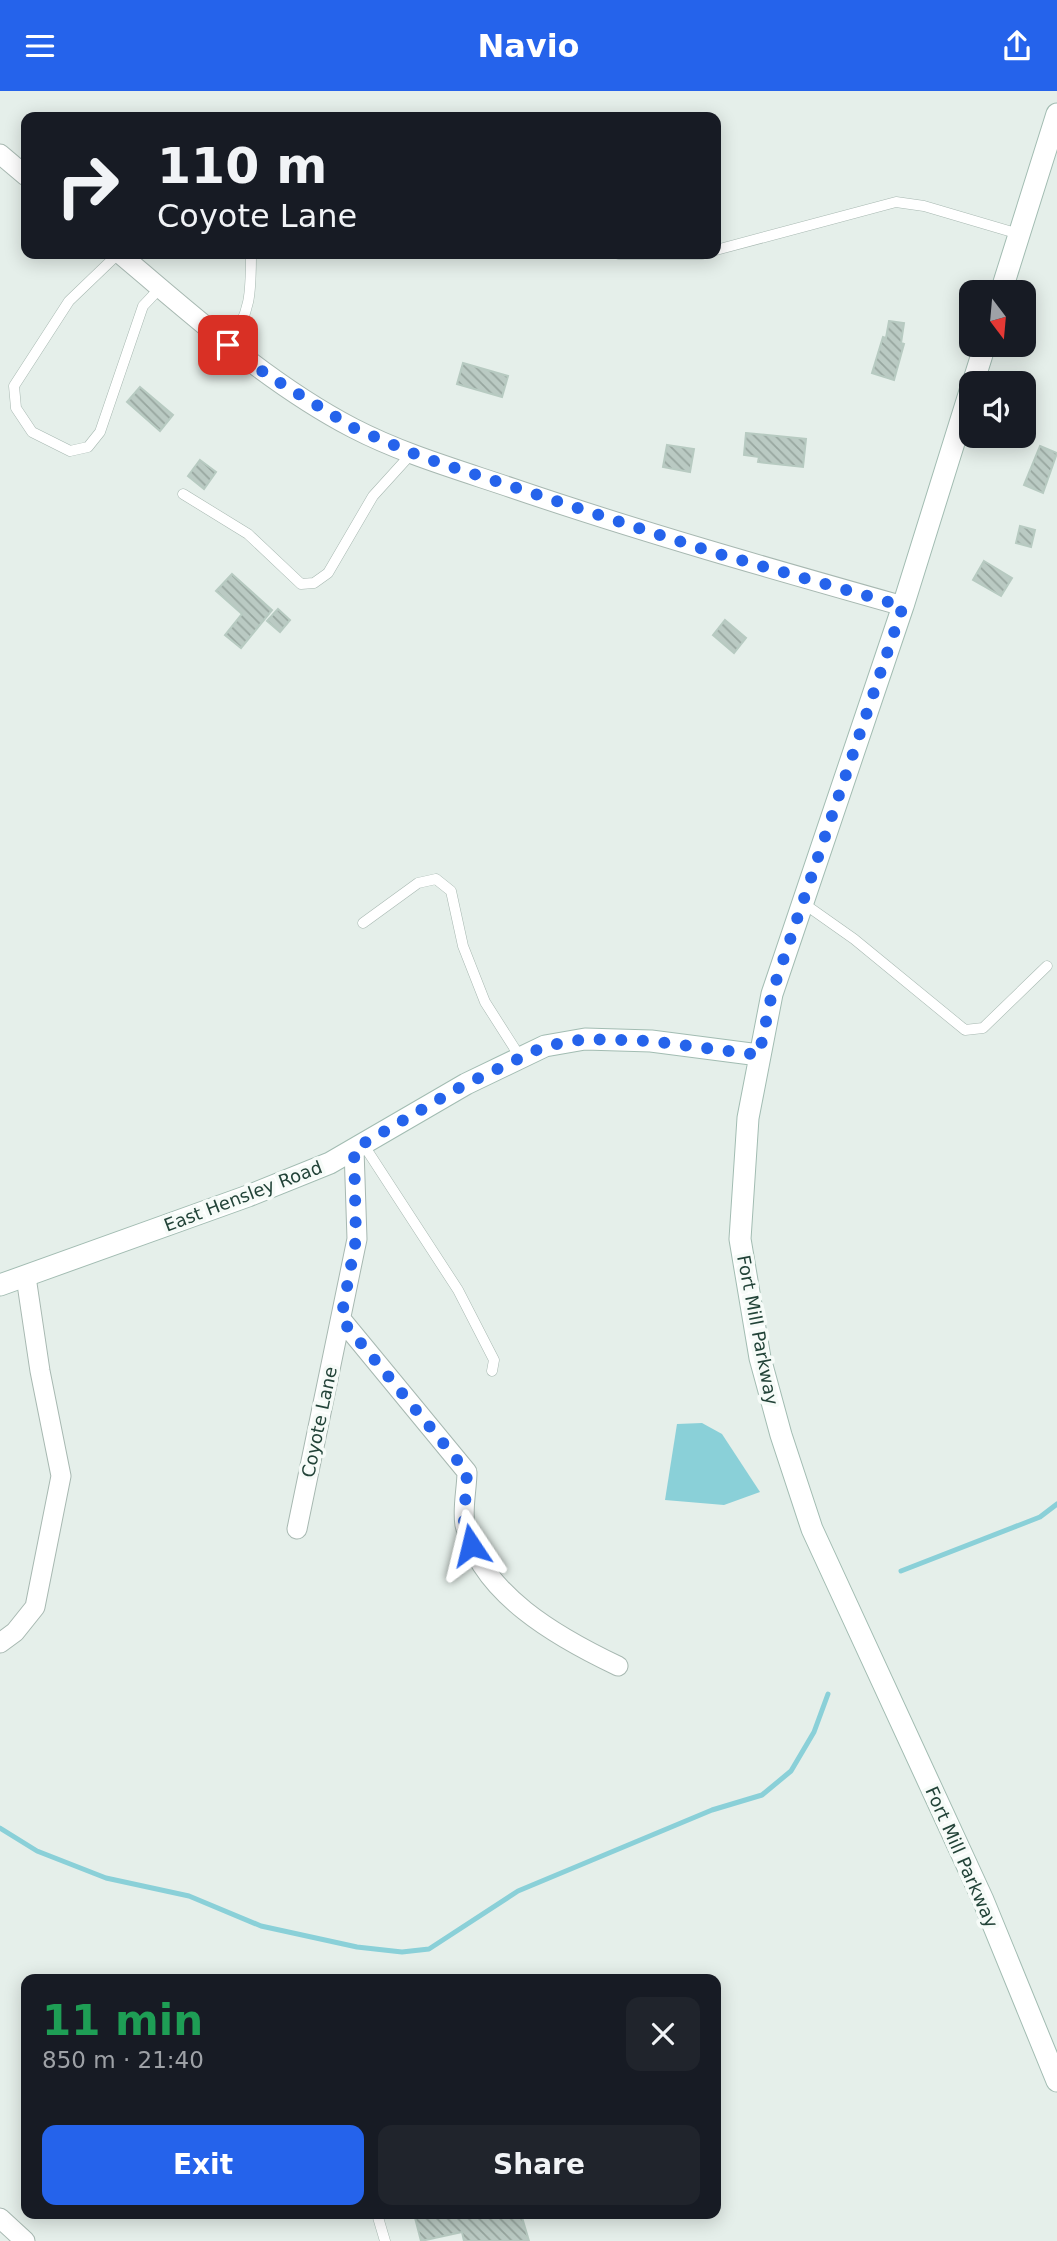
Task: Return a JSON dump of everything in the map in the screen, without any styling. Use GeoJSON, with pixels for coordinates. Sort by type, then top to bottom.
{"type":"FeatureCollection","features":[{"type":"Feature","properties":{"kind":"main road"},"geometry":{"type":"LineString","coordinates":[[1005,280],[1057,114]]}},
{"type":"Feature","properties":{"kind":"main road","name":"Fort Mill Parkway"},"geometry":{"type":"LineString","coordinates":[[959,426],[903,606],[772,993],[748,1118],[740,1239],[760,1358],[780,1435],[812,1529],[983,1900],[1057,2081]]}},
{"type":"Feature","properties":{"kind":"main road","name":"East Hensley Road"},"geometry":{"type":"LineString","coordinates":[[0,1286],[248,1196],[330,1163],[520,1057],[545,1046],[585,1039],[651,1041],[759,1055]]}},
{"type":"Feature","properties":{"kind":"street"},"geometry":{"type":"LineString","coordinates":[[0,154],[21,172]]}},
{"type":"Feature","properties":{"kind":"street"},"geometry":{"type":"LineString","coordinates":[[125,259],[266,374],[354,428],[412,453],[540,498],[712,552],[903,606]]}},
{"type":"Feature","properties":{"kind":"street","name":"Coyote Lane"},"geometry":{"type":"LineString","coordinates":[[297,1529],[356,1239],[359,1146]]}},
{"type":"Feature","properties":{"kind":"street"},"geometry":{"type":"LineString","coordinates":[[0,1643],[15,1632],[35,1607],[61,1476],[40,1371],[26,1277]]}},
{"type":"Feature","properties":{"kind":"street"},"geometry":{"type":"LineString","coordinates":[[341,1319],[467,1472],[464,1522],[471,1545],[486,1572],[510,1597],[548,1626],[587,1651],[618,1666]]}},
{"type":"Feature","properties":{"kind":"street"},"geometry":{"type":"LineString","coordinates":[[0,2218],[25,2241]]}},
{"type":"Feature","properties":{"kind":"lane"},"geometry":{"type":"LineString","coordinates":[[721,249],[896,202],[924,206],[1020,234]]}},
{"type":"Feature","properties":{"kind":"lane"},"geometry":{"type":"LineString","coordinates":[[114,259],[69,301],[14,386],[16,408],[32,432],[70,451],[88,447],[100,432],[143,306],[160,288]]}},
{"type":"Feature","properties":{"kind":"lane"},"geometry":{"type":"LineString","coordinates":[[228,345],[246,319],[251,259]]}},
{"type":"Feature","properties":{"kind":"lane"},"geometry":{"type":"LineString","coordinates":[[183,494],[247,534],[301,583],[314,583],[328,573],[373,496],[412,453]]}},
{"type":"Feature","properties":{"kind":"lane"},"geometry":{"type":"LineString","coordinates":[[363,923],[418,883],[436,879],[451,891],[463,946],[485,1002],[520,1057]]}},
{"type":"Feature","properties":{"kind":"lane"},"geometry":{"type":"LineString","coordinates":[[803,903],[854,939],[965,1030],[984,1028],[1047,966]]}},
{"type":"Feature","properties":{"kind":"lane"},"geometry":{"type":"LineString","coordinates":[[359,1146],[458,1290],[495,1360],[492,1371]]}},
{"type":"Feature","properties":{"kind":"lane"},"geometry":{"type":"LineString","coordinates":[[378,2219],[384,2241]]}},
{"type":"Feature","properties":{"kind":"water"},"geometry":{"type":"Polygon","coordinates":[[[702,1423],[722,1434],[760,1492],[724,1505],[665,1500],[677,1424],[702,1423]]]}},
{"type":"Feature","properties":{"kind":"building"},"geometry":{"type":"Polygon","coordinates":[[[889,321],[904,323],[901,343],[904,344],[894,380],[872,373],[883,337],[886,338],[889,321]]]}},
{"type":"Feature","properties":{"kind":"building"},"geometry":{"type":"Polygon","coordinates":[[[463,363],[508,376],[502,397],[457,384],[463,363]]]}},
{"type":"Feature","properties":{"kind":"building"},"geometry":{"type":"Polygon","coordinates":[[[140,387],[173,415],[160,431],[127,402],[140,387]]]}},
{"type":"Feature","properties":{"kind":"building"},"geometry":{"type":"Polygon","coordinates":[[[746,433],[806,439],[803,467],[758,462],[759,457],[744,455],[746,433]]]}},
{"type":"Feature","properties":{"kind":"building"},"geometry":{"type":"Polygon","coordinates":[[[667,445],[694,449],[690,472],[663,467],[667,445]]]}},
{"type":"Feature","properties":{"kind":"building"},"geometry":{"type":"Polygon","coordinates":[[[1040,446],[1057,453],[1043,493],[1024,485],[1040,446]]]}},
{"type":"Feature","properties":{"kind":"building"},"geometry":{"type":"Polygon","coordinates":[[[200,460],[216,472],[204,489],[188,476],[200,460]]]}},
{"type":"Feature","properties":{"kind":"building"},"geometry":{"type":"Polygon","coordinates":[[[1020,526],[1035,530],[1031,547],[1016,543],[1020,526]]]}},
{"type":"Feature","properties":{"kind":"building"},"geometry":{"type":"Polygon","coordinates":[[[984,561],[1012,578],[1001,596],[973,580],[984,561]]]}},
{"type":"Feature","properties":{"kind":"building"},"geometry":{"type":"Polygon","coordinates":[[[232,574],[272,610],[241,648],[225,635],[242,614],[216,591],[232,574]]]}},
{"type":"Feature","properties":{"kind":"building"},"geometry":{"type":"Polygon","coordinates":[[[278,609],[290,620],[280,632],[267,621],[278,609]]]}},
{"type":"Feature","properties":{"kind":"building"},"geometry":{"type":"Polygon","coordinates":[[[725,620],[746,638],[734,653],[713,635],[725,620]]]}},
{"type":"Feature","properties":{"kind":"building"},"geometry":{"type":"Polygon","coordinates":[[[415,2219],[522,2219],[529,2241],[464,2241],[462,2232],[421,2241],[415,2219]]]}},
{"type":"Feature","properties":{"kind":"waterway"},"geometry":{"type":"LineString","coordinates":[[901,1571],[1040,1517],[1057,1504]]}},
{"type":"Feature","properties":{"kind":"waterway"},"geometry":{"type":"LineString","coordinates":[[0,1828],[37,1851],[106,1878],[189,1896],[261,1926],[357,1947],[402,1952],[429,1949],[518,1891],[712,1810],[762,1795],[791,1771],[814,1732],[828,1694]]}},
{"type":"Feature","properties":{"kind":"route"},"geometry":{"type":"LineString","coordinates":[[228,345],[266,374],[354,428],[422,457],[540,498],[712,552],[903,606],[772,993],[759,1055],[651,1041],[585,1039],[545,1046],[462,1086],[354,1149],[356,1239],[341,1319],[467,1472],[464,1522],[471,1545]]}}]}
